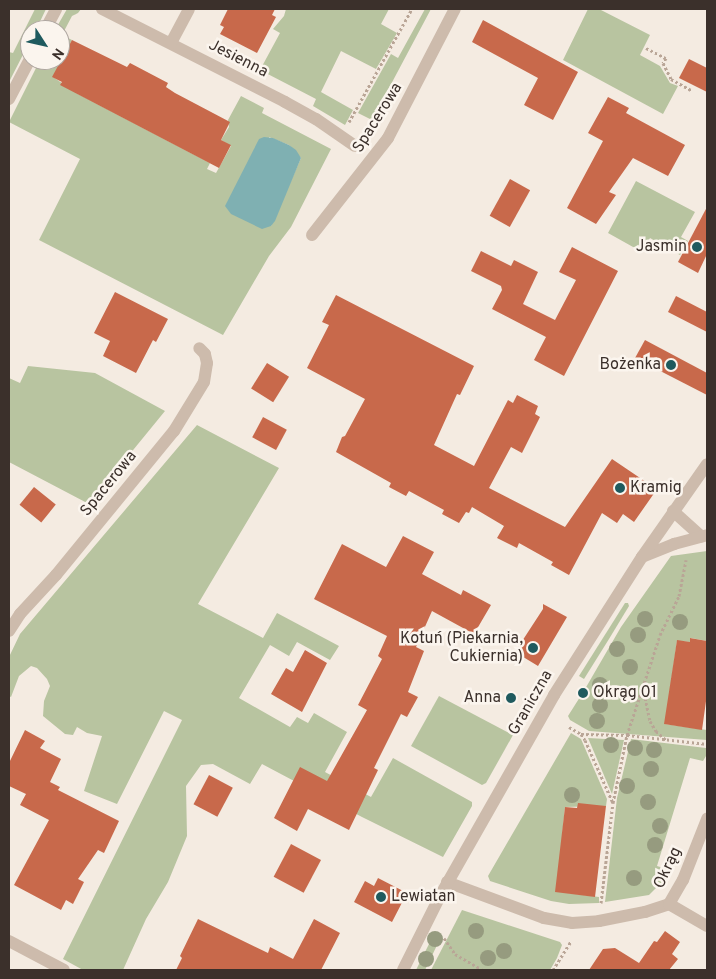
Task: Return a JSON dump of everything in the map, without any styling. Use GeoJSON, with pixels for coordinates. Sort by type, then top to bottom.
{"type":"FeatureCollection","features":[{"type":"Feature","properties":{"kind":"street","name":"Jesienna"},"geometry":{"type":"LineString","coordinates":[[102,9],[285,102],[354,146]]}},
{"type":"Feature","properties":{"kind":"street"},"geometry":{"type":"LineString","coordinates":[[172,43],[189,9]]}},
{"type":"Feature","properties":{"kind":"street","name":"Spacerowa"},"geometry":{"type":"LineString","coordinates":[[312,235],[388,138],[455,9]]}},
{"type":"Feature","properties":{"kind":"street"},"geometry":{"type":"LineString","coordinates":[[9,100],[24,70]]}},
{"type":"Feature","properties":{"kind":"street","name":"Spacerowa"},"geometry":{"type":"LineString","coordinates":[[9,631],[20,614],[56,575],[174,431],[194,400],[207,372],[204,354],[199,348]]}},
{"type":"Feature","properties":{"kind":"street","name":"Graniczna"},"geometry":{"type":"LineString","coordinates":[[403,970],[448,882],[554,695],[642,557],[707,464]]}},
{"type":"Feature","properties":{"kind":"street"},"geometry":{"type":"LineString","coordinates":[[674,511],[704,536]]}},
{"type":"Feature","properties":{"kind":"street"},"geometry":{"type":"LineString","coordinates":[[642,557],[704,536]]}},
{"type":"Feature","properties":{"kind":"street","name":"Okrąg"},"geometry":{"type":"LineString","coordinates":[[448,882],[544,918],[582,923],[599,922],[646,912],[669,904],[683,880],[707,819]]}},
{"type":"Feature","properties":{"kind":"street"},"geometry":{"type":"LineString","coordinates":[[669,904],[707,926]]}},
{"type":"Feature","properties":{"kind":"street"},"geometry":{"type":"LineString","coordinates":[[9,941],[64,970]]}},
{"type":"Feature","properties":{"kind":"path"},"geometry":{"type":"LineString","coordinates":[[341,136],[412,9]]}},
{"type":"Feature","properties":{"kind":"path"},"geometry":{"type":"LineString","coordinates":[[646,48],[666,58],[663,64],[672,79],[691,90]]}},
{"type":"Feature","properties":{"kind":"path"},"geometry":{"type":"LineString","coordinates":[[599,922],[613,803],[627,735],[660,635],[679,596],[686,557]]}},
{"type":"Feature","properties":{"kind":"path"},"geometry":{"type":"LineString","coordinates":[[643,688],[650,721],[656,732],[666,740]]}},
{"type":"Feature","properties":{"kind":"path"},"geometry":{"type":"LineString","coordinates":[[569,727],[581,734],[627,735],[707,744]]}},
{"type":"Feature","properties":{"kind":"path"},"geometry":{"type":"LineString","coordinates":[[581,734],[613,803]]}},
{"type":"Feature","properties":{"kind":"path"},"geometry":{"type":"LineString","coordinates":[[553,970],[582,923]]}},
{"type":"Feature","properties":{"kind":"path"},"geometry":{"type":"LineString","coordinates":[[444,938],[455,954],[483,970]]}},
{"type":"Feature","properties":{"kind":"green space"},"geometry":{"type":"Polygon","coordinates":[[[35,9],[46,9],[41,20],[30,20],[35,9]]]}},
{"type":"Feature","properties":{"kind":"green space"},"geometry":{"type":"Polygon","coordinates":[[[67,9],[81,9],[70,20],[61,20],[67,9]]]}},
{"type":"Feature","properties":{"kind":"green space"},"geometry":{"type":"Polygon","coordinates":[[[286,9],[389,9],[381,24],[397,33],[376,69],[341,51],[321,92],[353,110],[345,125],[313,106],[316,99],[260,70],[280,33],[273,29],[284,16],[286,9]]]}},
{"type":"Feature","properties":{"kind":"green space"},"geometry":{"type":"Polygon","coordinates":[[[425,9],[431,9],[372,120],[358,113],[391,54],[398,58],[425,9]]]}},
{"type":"Feature","properties":{"kind":"green space"},"geometry":{"type":"Polygon","coordinates":[[[588,9],[599,9],[650,35],[640,55],[660,66],[670,83],[678,86],[663,114],[563,60],[588,9]]]}},
{"type":"Feature","properties":{"kind":"green space"},"geometry":{"type":"Polygon","coordinates":[[[20,39],[20,61],[9,82],[9,52],[13,53],[20,39]]]}},
{"type":"Feature","properties":{"kind":"green space"},"geometry":{"type":"Polygon","coordinates":[[[35,70],[57,70],[53,77],[78,94],[210,163],[207,169],[216,173],[231,146],[221,140],[229,127],[228,120],[241,96],[264,108],[262,113],[331,149],[291,227],[269,256],[223,335],[39,240],[80,159],[9,122],[35,70]],[[269,137],[271,226],[301,158],[289,145],[269,137]]]}},
{"type":"Feature","properties":{"kind":"green space"},"geometry":{"type":"Polygon","coordinates":[[[636,181],[695,212],[681,237],[688,241],[680,255],[650,238],[642,252],[608,233],[636,181]]]}},
{"type":"Feature","properties":{"kind":"green space"},"geometry":{"type":"Polygon","coordinates":[[[28,366],[95,373],[165,411],[89,504],[9,462],[9,378],[20,383],[28,366]]]}},
{"type":"Feature","properties":{"kind":"green space"},"geometry":{"type":"Polygon","coordinates":[[[197,425],[279,468],[198,604],[263,638],[277,613],[339,646],[330,660],[297,642],[289,656],[270,645],[239,698],[290,727],[297,717],[308,723],[314,713],[347,732],[325,772],[371,797],[393,758],[472,802],[472,806],[443,857],[262,764],[250,784],[213,764],[201,765],[186,786],[187,836],[168,882],[146,919],[123,970],[83,970],[63,959],[182,720],[164,711],[117,804],[84,791],[102,736],[87,733],[77,727],[73,735],[65,734],[43,716],[44,701],[50,686],[47,679],[37,668],[31,666],[19,676],[11,697],[9,696],[9,657],[20,634],[197,425]]]}},
{"type":"Feature","properties":{"kind":"green space"},"geometry":{"type":"Polygon","coordinates":[[[707,551],[707,641],[691,638],[690,642],[677,641],[665,724],[707,730],[707,740],[589,731],[570,720],[568,716],[580,697],[584,699],[589,692],[585,689],[621,627],[671,556],[707,551]]]}},
{"type":"Feature","properties":{"kind":"green space"},"geometry":{"type":"Polygon","coordinates":[[[625,603],[628,603],[629,606],[584,679],[579,676],[625,603]]]}},
{"type":"Feature","properties":{"kind":"green space"},"geometry":{"type":"Polygon","coordinates":[[[439,696],[513,735],[486,783],[482,785],[411,746],[439,696]]]}},
{"type":"Feature","properties":{"kind":"green space"},"geometry":{"type":"Polygon","coordinates":[[[571,733],[581,739],[607,799],[606,806],[565,807],[562,837],[568,893],[599,897],[599,903],[569,904],[551,901],[490,881],[488,876],[571,733]]]}},
{"type":"Feature","properties":{"kind":"green space"},"geometry":{"type":"Polygon","coordinates":[[[588,738],[624,740],[612,794],[588,738]]]}},
{"type":"Feature","properties":{"kind":"green space"},"geometry":{"type":"Polygon","coordinates":[[[631,739],[706,748],[706,756],[703,761],[690,758],[657,866],[670,870],[666,878],[649,895],[605,902],[617,798],[631,739]]]}},
{"type":"Feature","properties":{"kind":"green space"},"geometry":{"type":"Polygon","coordinates":[[[462,910],[560,942],[562,945],[550,970],[431,970],[462,910]]]}},
{"type":"Feature","properties":{"kind":"green space"},"geometry":{"type":"Polygon","coordinates":[[[435,932],[441,937],[425,970],[416,970],[435,932]]]}},
{"type":"Feature","properties":{"kind":"water"},"geometry":{"type":"Polygon","coordinates":[[[264,137],[273,138],[289,145],[296,150],[301,158],[275,221],[271,226],[262,229],[231,214],[225,206],[259,139],[264,137]]]}},
{"type":"Feature","properties":{"kind":"building"},"geometry":{"type":"Polygon","coordinates":[[[228,9],[275,9],[272,15],[276,17],[257,53],[220,34],[224,27],[220,25],[228,9]]]}},
{"type":"Feature","properties":{"kind":"building"},"geometry":{"type":"Polygon","coordinates":[[[483,20],[578,72],[553,120],[524,105],[538,78],[472,42],[483,20]]]}},
{"type":"Feature","properties":{"kind":"building"},"geometry":{"type":"Polygon","coordinates":[[[72,40],[127,67],[130,63],[168,83],[166,87],[175,93],[230,122],[221,140],[231,145],[219,168],[60,85],[62,82],[52,77],[56,70],[70,70],[70,44],[72,40]]]}},
{"type":"Feature","properties":{"kind":"building"},"geometry":{"type":"Polygon","coordinates":[[[689,59],[707,68],[707,92],[679,78],[689,59]]]}},
{"type":"Feature","properties":{"kind":"building"},"geometry":{"type":"Polygon","coordinates":[[[608,97],[629,108],[626,113],[685,145],[668,176],[633,158],[609,192],[616,195],[596,224],[567,208],[603,141],[588,133],[608,97]]]}},
{"type":"Feature","properties":{"kind":"building"},"geometry":{"type":"Polygon","coordinates":[[[510,179],[530,190],[510,227],[490,216],[510,179]]]}},
{"type":"Feature","properties":{"kind":"building","name":"Jasmin"},"geometry":{"type":"Polygon","coordinates":[[[707,207],[707,254],[698,273],[678,262],[707,207]]]}},
{"type":"Feature","properties":{"kind":"building"},"geometry":{"type":"Polygon","coordinates":[[[572,247],[618,271],[564,376],[534,360],[546,337],[492,309],[502,290],[501,286],[471,271],[481,251],[511,266],[514,260],[538,272],[523,304],[555,320],[576,280],[559,272],[572,247]]]}},
{"type":"Feature","properties":{"kind":"building"},"geometry":{"type":"Polygon","coordinates":[[[115,292],[168,319],[156,342],[153,340],[136,373],[103,356],[110,341],[94,333],[115,292]]]}},
{"type":"Feature","properties":{"kind":"building"},"geometry":{"type":"Polygon","coordinates":[[[336,295],[474,366],[460,395],[457,394],[434,445],[474,466],[508,400],[513,403],[517,395],[538,406],[535,414],[540,417],[522,453],[511,447],[489,488],[565,527],[612,459],[646,482],[644,485],[655,492],[634,522],[623,514],[617,523],[602,513],[569,575],[551,565],[553,562],[519,543],[517,548],[497,538],[504,526],[472,507],[469,513],[466,512],[459,523],[442,514],[444,510],[409,491],[406,496],[389,487],[391,483],[336,452],[342,437],[345,436],[365,399],[307,368],[329,325],[322,322],[336,295]]]}},
{"type":"Feature","properties":{"kind":"building"},"geometry":{"type":"Polygon","coordinates":[[[676,296],[707,312],[707,332],[668,312],[676,296]]]}},
{"type":"Feature","properties":{"kind":"building","name":"Bożenka"},"geometry":{"type":"Polygon","coordinates":[[[645,340],[707,373],[707,395],[635,358],[645,340]]]}},
{"type":"Feature","properties":{"kind":"building"},"geometry":{"type":"Polygon","coordinates":[[[267,363],[289,377],[273,402],[251,388],[267,363]]]}},
{"type":"Feature","properties":{"kind":"building"},"geometry":{"type":"Polygon","coordinates":[[[263,417],[287,430],[276,450],[252,437],[263,417]]]}},
{"type":"Feature","properties":{"kind":"building"},"geometry":{"type":"Polygon","coordinates":[[[34,487],[56,505],[41,522],[20,505],[34,487]]]}},
{"type":"Feature","properties":{"kind":"building"},"geometry":{"type":"Polygon","coordinates":[[[403,536],[434,552],[422,574],[461,595],[463,590],[491,605],[474,634],[432,611],[416,647],[424,651],[408,692],[418,697],[407,717],[401,714],[374,768],[378,770],[349,830],[308,809],[297,831],[274,818],[300,767],[327,781],[367,710],[358,705],[382,659],[378,656],[387,636],[314,599],[342,544],[386,567],[403,536]]]}},
{"type":"Feature","properties":{"kind":"building"},"geometry":{"type":"Polygon","coordinates":[[[543,604],[567,617],[538,666],[515,652],[543,609],[543,604]]]}},
{"type":"Feature","properties":{"kind":"building"},"geometry":{"type":"Polygon","coordinates":[[[690,638],[707,641],[707,694],[702,730],[664,724],[677,640],[690,642],[690,638]]]}},
{"type":"Feature","properties":{"kind":"building"},"geometry":{"type":"Polygon","coordinates":[[[305,650],[327,663],[302,712],[271,694],[286,668],[293,672],[305,650]]]}},
{"type":"Feature","properties":{"kind":"building"},"geometry":{"type":"Polygon","coordinates":[[[25,730],[45,741],[40,748],[61,759],[50,782],[60,787],[58,790],[119,821],[104,853],[98,850],[78,879],[84,882],[73,904],[66,900],[61,910],[14,885],[49,820],[20,805],[26,794],[9,786],[9,763],[25,730]]]}},
{"type":"Feature","properties":{"kind":"building"},"geometry":{"type":"Polygon","coordinates":[[[209,775],[233,788],[217,817],[194,804],[209,775]]]}},
{"type":"Feature","properties":{"kind":"building"},"geometry":{"type":"Polygon","coordinates":[[[578,803],[606,806],[595,897],[555,892],[565,807],[577,808],[578,803]]]}},
{"type":"Feature","properties":{"kind":"building"},"geometry":{"type":"Polygon","coordinates":[[[291,844],[321,860],[304,893],[274,877],[291,844]]]}},
{"type":"Feature","properties":{"kind":"building","name":"Lewiatan"},"geometry":{"type":"Polygon","coordinates":[[[378,878],[407,893],[392,922],[354,902],[365,881],[374,886],[378,878]]]}},
{"type":"Feature","properties":{"kind":"building"},"geometry":{"type":"Polygon","coordinates":[[[198,919],[268,953],[270,947],[293,959],[314,919],[340,933],[321,970],[176,970],[182,958],[180,956],[198,919]]]}},
{"type":"Feature","properties":{"kind":"building"},"geometry":{"type":"Polygon","coordinates":[[[665,931],[680,942],[672,954],[678,959],[669,970],[589,970],[603,949],[615,948],[639,963],[654,941],[657,942],[665,931]]]}},
{"type":"Feature","properties":{"kind":"place","name":"Jasmin"},"geometry":{"type":"Point","coordinates":[697,247]}},
{"type":"Feature","properties":{"kind":"place","name":"Bożenka"},"geometry":{"type":"Point","coordinates":[671,365]}},
{"type":"Feature","properties":{"kind":"place","name":"Kramig"},"geometry":{"type":"Point","coordinates":[620,488]}},
{"type":"Feature","properties":{"kind":"place","name":"Kotuń (Piekarnia, Cukiernia)"},"geometry":{"type":"Point","coordinates":[533,648]}},
{"type":"Feature","properties":{"kind":"place","name":"Okrąg 01"},"geometry":{"type":"Point","coordinates":[583,693]}},
{"type":"Feature","properties":{"kind":"place","name":"Anna"},"geometry":{"type":"Point","coordinates":[511,698]}},
{"type":"Feature","properties":{"kind":"place","name":"Lewiatan"},"geometry":{"type":"Point","coordinates":[381,897]}}]}
